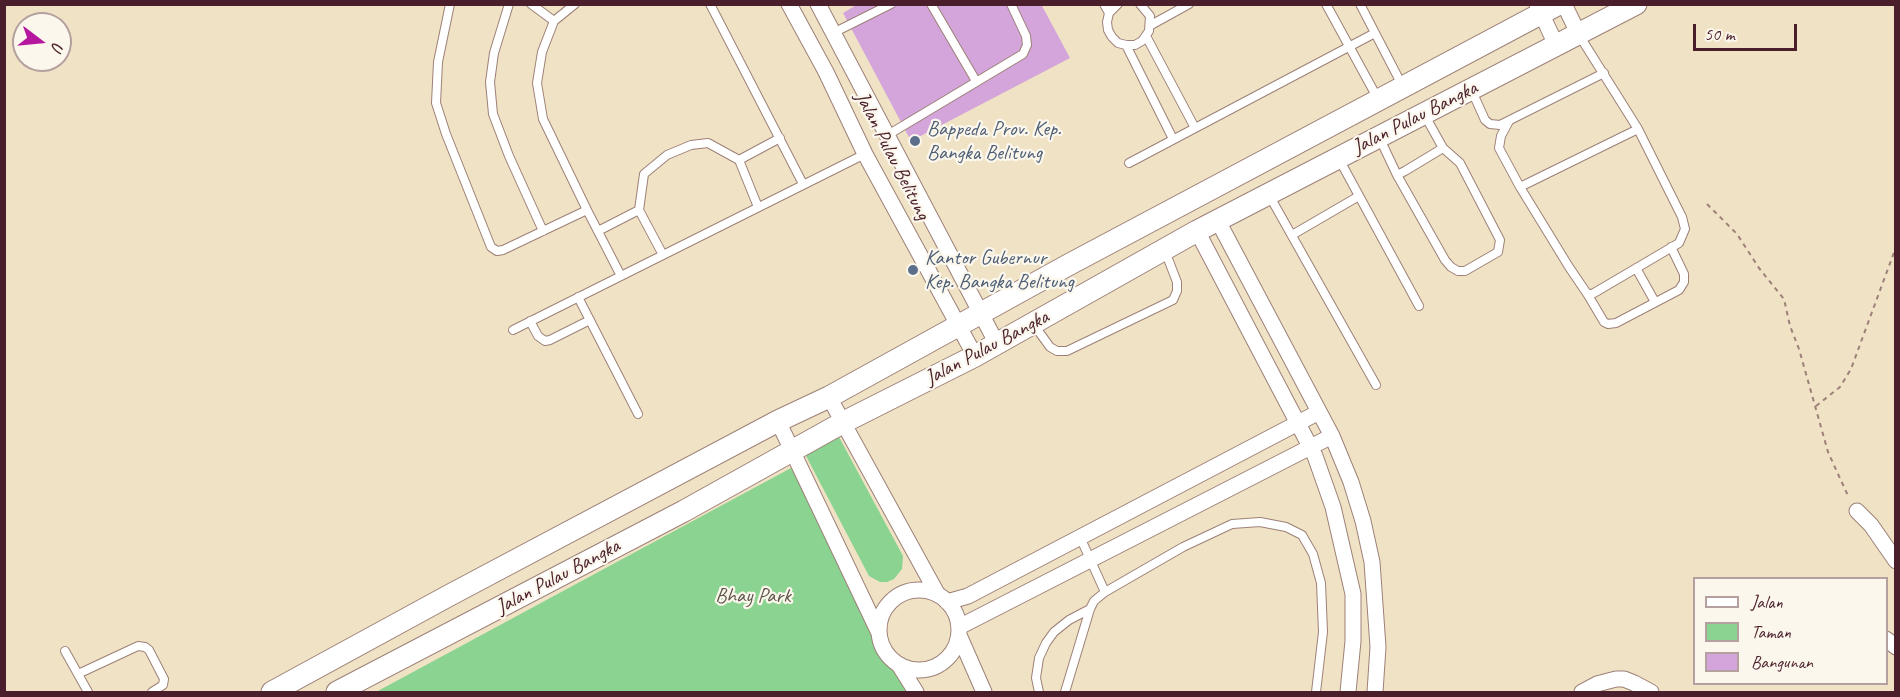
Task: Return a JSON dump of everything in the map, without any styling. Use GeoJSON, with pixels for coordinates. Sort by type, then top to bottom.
{"type":"FeatureCollection","features":[{"type":"Feature","properties":{"kind":"main road","name":"Jalan Pulau Bangka"},"geometry":{"type":"LineString","coordinates":[[337,693],[534,588],[684,512],[842,423],[975,356],[1197,231],[1636,4]]}},
{"type":"Feature","properties":{"kind":"main road","name":"Jalan Pulau Bangka"},"geometry":{"type":"LineString","coordinates":[[272,693],[450,595],[778,421],[829,397],[1070,264],[1404,88],[1546,8]]}},
{"type":"Feature","properties":{"kind":"street","name":"Jalan Pulau Belitung"},"geometry":{"type":"LineString","coordinates":[[789,4],[826,72],[865,154],[975,356]]}},
{"type":"Feature","properties":{"kind":"street","name":"Jalan Pulau Belitung"},"geometry":{"type":"LineString","coordinates":[[818,4],[997,344]]}},
{"type":"Feature","properties":{"kind":"street"},"geometry":{"type":"LineString","coordinates":[[1564,4],[1578,33]]}},
{"type":"Feature","properties":{"kind":"street"},"geometry":{"type":"LineString","coordinates":[[1546,8],[1556,45]]}},
{"type":"Feature","properties":{"kind":"street"},"geometry":{"type":"LineString","coordinates":[[1218,221],[1332,436],[1351,482],[1372,562],[1378,647],[1375,693]]}},
{"type":"Feature","properties":{"kind":"street"},"geometry":{"type":"LineString","coordinates":[[1197,231],[1310,447],[1333,507],[1353,594],[1353,641],[1348,693]]}},
{"type":"Feature","properties":{"kind":"street"},"geometry":{"type":"LineString","coordinates":[[829,397],[943,598],[954,612],[959,631],[984,693]]}},
{"type":"Feature","properties":{"kind":"street"},"geometry":{"type":"LineString","coordinates":[[916,693],[899,665],[887,655],[880,641],[879,625],[884,610],[894,598],[916,590],[931,592],[943,598],[968,596],[1319,412]]}},
{"type":"Feature","properties":{"kind":"street"},"geometry":{"type":"LineString","coordinates":[[778,421],[879,633]]}},
{"type":"Feature","properties":{"kind":"street"},"geometry":{"type":"LineString","coordinates":[[899,665],[914,670],[937,666],[954,649],[959,631],[1090,559],[1332,436]]}},
{"type":"Feature","properties":{"kind":"street"},"geometry":{"type":"LineString","coordinates":[[1857,511],[1871,525],[1896,561]]}},
{"type":"Feature","properties":{"kind":"street"},"geometry":{"type":"LineString","coordinates":[[1582,693],[1598,684],[1616,679],[1635,683],[1651,693]]}},
{"type":"Feature","properties":{"kind":"lane"},"geometry":{"type":"LineString","coordinates":[[450,4],[438,62],[436,103],[491,247],[497,251],[503,250],[587,210]]}},
{"type":"Feature","properties":{"kind":"lane"},"geometry":{"type":"LineString","coordinates":[[509,4],[494,53],[490,82],[493,114],[543,231]]}},
{"type":"Feature","properties":{"kind":"lane"},"geometry":{"type":"LineString","coordinates":[[531,4],[554,21]]}},
{"type":"Feature","properties":{"kind":"lane"},"geometry":{"type":"LineString","coordinates":[[575,4],[554,21],[542,52],[537,83],[543,119],[621,276]]}},
{"type":"Feature","properties":{"kind":"lane"},"geometry":{"type":"LineString","coordinates":[[710,4],[803,184]]}},
{"type":"Feature","properties":{"kind":"lane"},"geometry":{"type":"LineString","coordinates":[[833,33],[891,4]]}},
{"type":"Feature","properties":{"kind":"lane"},"geometry":{"type":"LineString","coordinates":[[932,4],[976,81]]}},
{"type":"Feature","properties":{"kind":"lane"},"geometry":{"type":"LineString","coordinates":[[886,136],[1023,54],[1027,45],[1026,36],[1011,4]]}},
{"type":"Feature","properties":{"kind":"lane"},"geometry":{"type":"LineString","coordinates":[[1104,4],[1109,13]]}},
{"type":"Feature","properties":{"kind":"lane"},"geometry":{"type":"LineString","coordinates":[[1118,4],[1109,13],[1108,30],[1118,43],[1126,45],[1135,45],[1146,36],[1151,25],[1150,16],[1140,4]]}},
{"type":"Feature","properties":{"kind":"lane"},"geometry":{"type":"LineString","coordinates":[[1151,25],[1189,4]]}},
{"type":"Feature","properties":{"kind":"lane"},"geometry":{"type":"LineString","coordinates":[[1326,4],[1379,101]]}},
{"type":"Feature","properties":{"kind":"lane"},"geometry":{"type":"LineString","coordinates":[[1360,4],[1404,88]]}},
{"type":"Feature","properties":{"kind":"lane"},"geometry":{"type":"LineString","coordinates":[[1129,162],[1375,33]]}},
{"type":"Feature","properties":{"kind":"lane"},"geometry":{"type":"LineString","coordinates":[[1578,33],[1638,129],[1682,217],[1685,229],[1679,243],[1588,295]]}},
{"type":"Feature","properties":{"kind":"lane"},"geometry":{"type":"LineString","coordinates":[[1146,36],[1195,128]]}},
{"type":"Feature","properties":{"kind":"lane"},"geometry":{"type":"LineString","coordinates":[[1126,45],[1173,139]]}},
{"type":"Feature","properties":{"kind":"lane"},"geometry":{"type":"LineString","coordinates":[[1471,89],[1485,120],[1490,124],[1500,125],[1604,73]]}},
{"type":"Feature","properties":{"kind":"lane"},"geometry":{"type":"LineString","coordinates":[[1379,136],[1397,175],[1445,260],[1458,271],[1465,271],[1498,252],[1500,240],[1460,163],[1443,148],[1424,113]]}},
{"type":"Feature","properties":{"kind":"lane"},"geometry":{"type":"LineString","coordinates":[[1509,121],[1501,136],[1499,148],[1520,187],[1604,322],[1616,323],[1679,290],[1684,282],[1683,274],[1671,248]]}},
{"type":"Feature","properties":{"kind":"lane"},"geometry":{"type":"LineString","coordinates":[[1520,187],[1638,129]]}},
{"type":"Feature","properties":{"kind":"lane"},"geometry":{"type":"LineString","coordinates":[[739,160],[780,138]]}},
{"type":"Feature","properties":{"kind":"lane"},"geometry":{"type":"LineString","coordinates":[[663,255],[639,210],[644,174],[667,155],[691,145],[708,143],[739,160],[758,207]]}},
{"type":"Feature","properties":{"kind":"lane"},"geometry":{"type":"LineString","coordinates":[[1397,175],[1443,148]]}},
{"type":"Feature","properties":{"kind":"lane"},"geometry":{"type":"LineString","coordinates":[[513,330],[865,154]]}},
{"type":"Feature","properties":{"kind":"lane"},"geometry":{"type":"LineString","coordinates":[[1339,157],[1419,306]]}},
{"type":"Feature","properties":{"kind":"lane"},"geometry":{"type":"LineString","coordinates":[[1269,193],[1376,385]]}},
{"type":"Feature","properties":{"kind":"lane"},"geometry":{"type":"LineString","coordinates":[[1292,235],[1359,196]]}},
{"type":"Feature","properties":{"kind":"lane"},"geometry":{"type":"LineString","coordinates":[[598,231],[639,210]]}},
{"type":"Feature","properties":{"kind":"lane"},"geometry":{"type":"LineString","coordinates":[[1033,323],[1050,347],[1057,351],[1067,351],[1173,300],[1177,291],[1177,282],[1164,249]]}},
{"type":"Feature","properties":{"kind":"lane"},"geometry":{"type":"LineString","coordinates":[[1636,268],[1655,302]]}},
{"type":"Feature","properties":{"kind":"lane"},"geometry":{"type":"LineString","coordinates":[[578,297],[638,414]]}},
{"type":"Feature","properties":{"kind":"lane"},"geometry":{"type":"LineString","coordinates":[[530,321],[538,336],[550,340],[590,320]]}},
{"type":"Feature","properties":{"kind":"lane"},"geometry":{"type":"LineString","coordinates":[[1065,693],[1094,601],[1183,547],[1232,525],[1260,522],[1286,527],[1302,536],[1313,554],[1321,583],[1323,632],[1316,693]]}},
{"type":"Feature","properties":{"kind":"lane"},"geometry":{"type":"LineString","coordinates":[[1080,537],[1106,592]]}},
{"type":"Feature","properties":{"kind":"lane"},"geometry":{"type":"LineString","coordinates":[[1039,693],[1036,678],[1039,658],[1046,643],[1054,632],[1069,620],[1090,609]]}},
{"type":"Feature","properties":{"kind":"lane"},"geometry":{"type":"LineString","coordinates":[[78,674],[138,646],[145,647],[149,650],[164,679],[163,685],[152,693]]}},
{"type":"Feature","properties":{"kind":"lane"},"geometry":{"type":"LineString","coordinates":[[65,651],[88,693]]}},
{"type":"Feature","properties":{"kind":"path"},"geometry":{"type":"LineString","coordinates":[[1707,204],[1737,234],[1784,299],[1828,452],[1846,492]]}},
{"type":"Feature","properties":{"kind":"path"},"geometry":{"type":"LineString","coordinates":[[1815,406],[1840,387],[1851,369],[1896,247]]}},
{"type":"Feature","properties":{"kind":"green space"},"geometry":{"type":"Polygon","coordinates":[[[839,437],[903,556],[902,569],[894,579],[887,582],[880,582],[869,576],[805,454],[839,437]]]}},
{"type":"Feature","properties":{"kind":"green space","name":"Bhay Park"},"geometry":{"type":"Polygon","coordinates":[[[791,468],[914,692],[376,692],[791,468]]]}},
{"type":"Feature","properties":{"kind":"building"},"geometry":{"type":"Polygon","coordinates":[[[858,4],[1041,4],[1070,58],[911,141],[843,13],[858,4]]]}},
{"type":"Feature","properties":{"kind":"place","name":"Bappeda Prov. Kep. Bangka Belitung"},"geometry":{"type":"Point","coordinates":[915,141]}},
{"type":"Feature","properties":{"kind":"place","name":"Kantor Gubernur Kep. Bangka Belitung"},"geometry":{"type":"Point","coordinates":[913,270]}}]}
